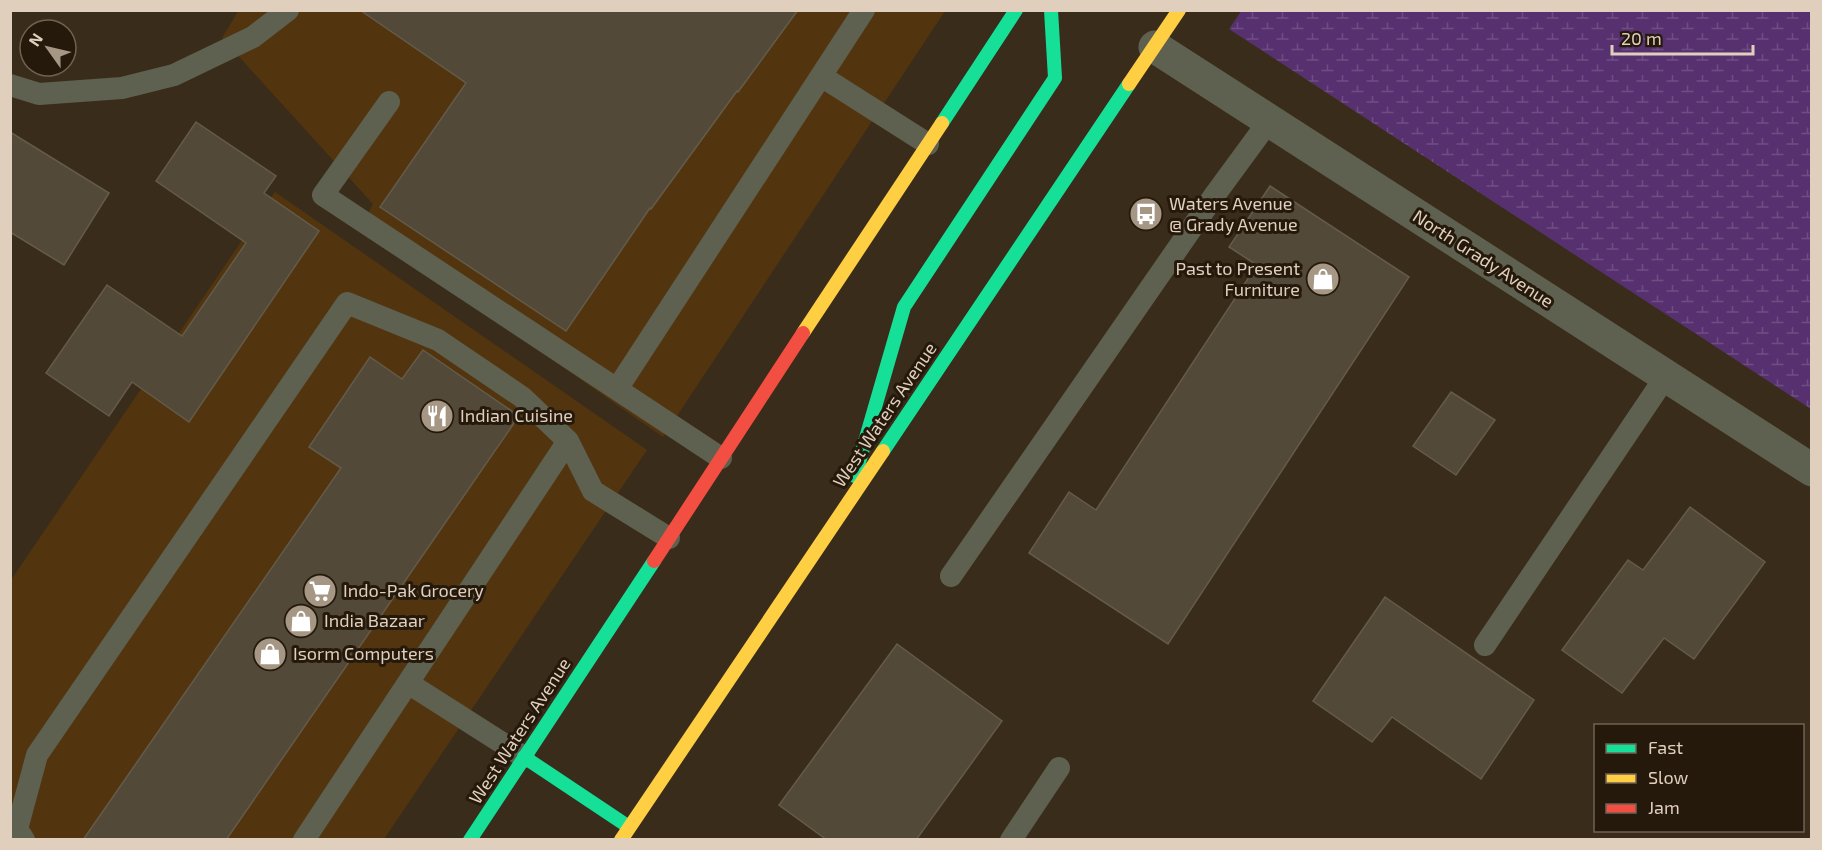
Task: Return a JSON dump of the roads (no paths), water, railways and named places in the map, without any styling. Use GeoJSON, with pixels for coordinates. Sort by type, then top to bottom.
{"type":"FeatureCollection","features":[{"type":"Feature","properties":{"kind":"main road","name":"West Waters Avenue"},"geometry":{"type":"LineString","coordinates":[[470,840],[1016,10]]}},
{"type":"Feature","properties":{"kind":"main road"},"geometry":{"type":"LineString","coordinates":[[847,503],[904,307],[1055,78],[1051,10]]}},
{"type":"Feature","properties":{"kind":"main road","name":"West Waters Avenue"},"geometry":{"type":"LineString","coordinates":[[621,840],[847,503],[1156,33],[1179,10]]}},
{"type":"Feature","properties":{"kind":"main road"},"geometry":{"type":"LineString","coordinates":[[524,757],[629,827]]}},
{"type":"Feature","properties":{"kind":"street","name":"North Grady Avenue"},"geometry":{"type":"LineString","coordinates":[[1156,33],[1269,121],[1812,470]]}},
{"type":"Feature","properties":{"kind":"lane"},"geometry":{"type":"LineString","coordinates":[[10,85],[39,94],[122,88],[174,75],[253,38],[288,10]]}},
{"type":"Feature","properties":{"kind":"lane"},"geometry":{"type":"LineString","coordinates":[[617,389],[864,10]]}},
{"type":"Feature","properties":{"kind":"lane"},"geometry":{"type":"LineString","coordinates":[[821,76],[928,144]]}},
{"type":"Feature","properties":{"kind":"lane"},"geometry":{"type":"LineString","coordinates":[[389,102],[323,195],[721,458]]}},
{"type":"Feature","properties":{"kind":"lane"},"geometry":{"type":"LineString","coordinates":[[951,576],[1269,121]]}},
{"type":"Feature","properties":{"kind":"lane"},"geometry":{"type":"LineString","coordinates":[[24,840],[17,829],[37,754],[347,303],[438,340],[522,397],[568,441],[593,491],[669,538]]}},
{"type":"Feature","properties":{"kind":"lane"},"geometry":{"type":"LineString","coordinates":[[1485,645],[1666,376]]}},
{"type":"Feature","properties":{"kind":"lane"},"geometry":{"type":"LineString","coordinates":[[304,840],[568,441]]}},
{"type":"Feature","properties":{"kind":"lane"},"geometry":{"type":"LineString","coordinates":[[408,683],[524,757]]}},
{"type":"Feature","properties":{"kind":"lane"},"geometry":{"type":"LineString","coordinates":[[1011,840],[1059,768]]}},
{"type":"Feature","properties":{"kind":"place","name":"Waters Avenue @ Grady Avenue"},"geometry":{"type":"Point","coordinates":[1146,214]}},
{"type":"Feature","properties":{"kind":"place","name":"Past to Present Furniture"},"geometry":{"type":"Point","coordinates":[1323,279]}},
{"type":"Feature","properties":{"kind":"place","name":"Indian Cuisine"},"geometry":{"type":"Point","coordinates":[437,416]}},
{"type":"Feature","properties":{"kind":"place","name":"Indo-Pak Grocery"},"geometry":{"type":"Point","coordinates":[320,591]}},
{"type":"Feature","properties":{"kind":"place","name":"India Bazaar"},"geometry":{"type":"Point","coordinates":[301,621]}},
{"type":"Feature","properties":{"kind":"place","name":"Isorm Computers"},"geometry":{"type":"Point","coordinates":[270,654]}}]}
